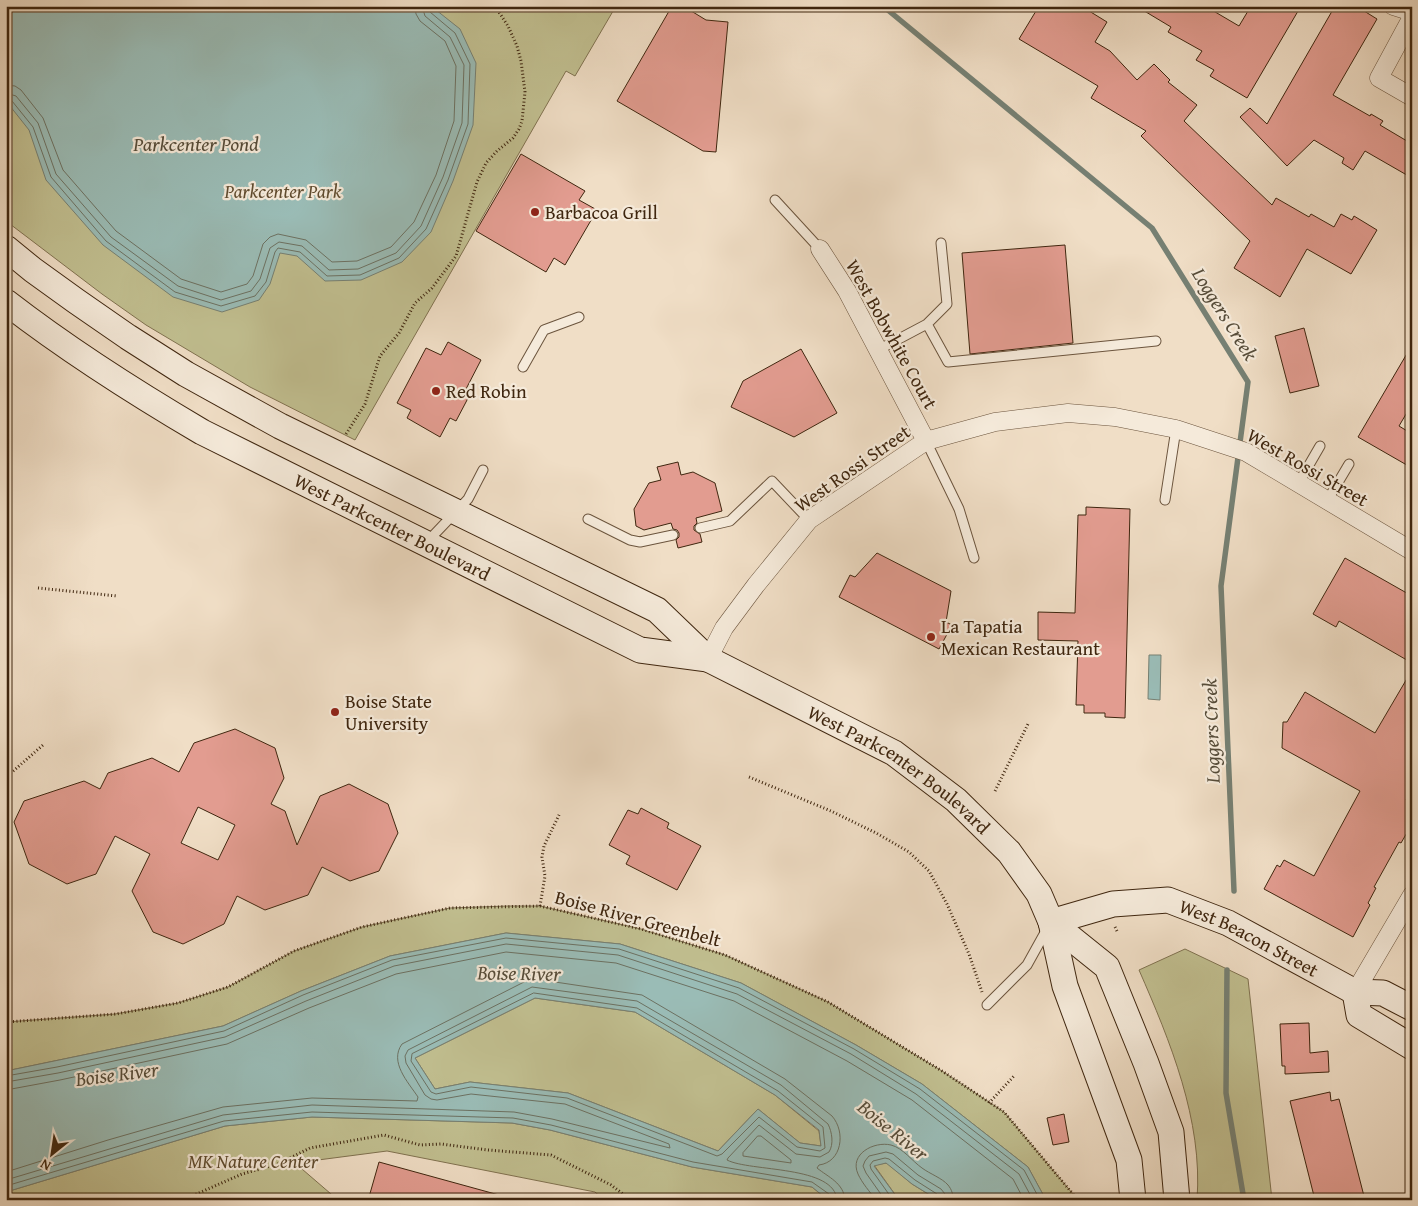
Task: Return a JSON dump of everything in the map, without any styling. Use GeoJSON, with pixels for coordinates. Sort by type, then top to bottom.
{"type":"FeatureCollection","features":[{"type":"Feature","properties":{"kind":"main road","name":"West Parkcenter Boulevard"},"geometry":{"type":"LineString","coordinates":[[6,248],[33,270],[128,338],[186,374],[280,426],[657,610],[708,659],[894,753],[956,800],[1008,852],[1039,894],[1051,922],[1065,986],[1129,1160],[1133,1200]]}},
{"type":"Feature","properties":{"kind":"main road","name":"West Parkcenter Boulevard"},"geometry":{"type":"LineString","coordinates":[[6,302],[89,362],[139,395],[202,432],[640,650],[708,659]]}},
{"type":"Feature","properties":{"kind":"main road","name":"West Beacon Street"},"geometry":{"type":"LineString","coordinates":[[1051,922],[1114,904],[1168,900],[1228,923],[1355,992],[1383,993],[1412,1008]]}},
{"type":"Feature","properties":{"kind":"main road","name":"West Parkcenter Boulevard"},"geometry":{"type":"LineString","coordinates":[[1051,922],[1107,967],[1146,1063],[1170,1132],[1177,1200]]}},
{"type":"Feature","properties":{"kind":"main road"},"geometry":{"type":"LineString","coordinates":[[1355,992],[1359,1015],[1412,1047]]}},
{"type":"Feature","properties":{"kind":"street"},"geometry":{"type":"LineString","coordinates":[[1393,6],[1412,12]]}},
{"type":"Feature","properties":{"kind":"street"},"geometry":{"type":"LineString","coordinates":[[1412,17],[1379,78],[1412,97]]}},
{"type":"Feature","properties":{"kind":"street","name":"West Bobwhite Court"},"geometry":{"type":"LineString","coordinates":[[820,249],[847,291],[926,441]]}},
{"type":"Feature","properties":{"kind":"street","name":"West Rossi Street"},"geometry":{"type":"LineString","coordinates":[[708,659],[724,628],[756,584],[809,520],[926,441],[995,422],[1068,414],[1115,417],[1176,429],[1246,452],[1412,551]]}},
{"type":"Feature","properties":{"kind":"street"},"geometry":{"type":"LineString","coordinates":[[1355,992],[1412,895]]}},
{"type":"Feature","properties":{"kind":"lane"},"geometry":{"type":"LineString","coordinates":[[775,200],[820,249]]}},
{"type":"Feature","properties":{"kind":"lane"},"geometry":{"type":"LineString","coordinates":[[878,350],[927,324],[947,304],[941,243]]}},
{"type":"Feature","properties":{"kind":"lane"},"geometry":{"type":"LineString","coordinates":[[523,367],[544,330],[579,317]]}},
{"type":"Feature","properties":{"kind":"lane"},"geometry":{"type":"LineString","coordinates":[[927,324],[948,362],[1156,340]]}},
{"type":"Feature","properties":{"kind":"lane"},"geometry":{"type":"LineString","coordinates":[[1165,500],[1176,429]]}},
{"type":"Feature","properties":{"kind":"lane"},"geometry":{"type":"LineString","coordinates":[[926,441],[959,509],[974,558]]}},
{"type":"Feature","properties":{"kind":"lane"},"geometry":{"type":"LineString","coordinates":[[1298,484],[1320,446]]}},
{"type":"Feature","properties":{"kind":"lane"},"geometry":{"type":"LineString","coordinates":[[1327,501],[1350,464]]}},
{"type":"Feature","properties":{"kind":"lane"},"geometry":{"type":"LineString","coordinates":[[426,543],[468,499],[484,470]]}},
{"type":"Feature","properties":{"kind":"lane"},"geometry":{"type":"LineString","coordinates":[[700,528],[730,521],[772,481],[809,520]]}},
{"type":"Feature","properties":{"kind":"lane"},"geometry":{"type":"LineString","coordinates":[[588,519],[630,540],[640,542],[673,535]]}},
{"type":"Feature","properties":{"kind":"lane"},"geometry":{"type":"LineString","coordinates":[[987,1005],[1027,965],[1051,922]]}},
{"type":"Feature","properties":{"kind":"path"},"geometry":{"type":"LineString","coordinates":[[344,438],[365,404],[380,356],[399,333],[415,303],[432,288],[456,256],[477,182],[486,164],[512,138],[522,121],[525,92],[521,61],[510,31],[495,6]]}},
{"type":"Feature","properties":{"kind":"path"},"geometry":{"type":"LineString","coordinates":[[38,588],[117,596]]}},
{"type":"Feature","properties":{"kind":"path"},"geometry":{"type":"LineString","coordinates":[[994,791],[1028,724]]}},
{"type":"Feature","properties":{"kind":"path"},"geometry":{"type":"LineString","coordinates":[[6,783],[11,773],[43,744]]}},
{"type":"Feature","properties":{"kind":"path"},"geometry":{"type":"LineString","coordinates":[[6,771],[11,773]]}},
{"type":"Feature","properties":{"kind":"path"},"geometry":{"type":"LineString","coordinates":[[749,777],[831,811],[876,833],[909,852],[929,871],[947,904],[969,954],[987,1005]]}},
{"type":"Feature","properties":{"kind":"path"},"geometry":{"type":"LineString","coordinates":[[540,906],[545,876],[542,857],[544,846],[560,813]]}},
{"type":"Feature","properties":{"kind":"path","name":"Boise River Greenbelt"},"geometry":{"type":"LineString","coordinates":[[6,1022],[116,1014],[178,1003],[228,987],[294,951],[362,927],[450,908],[540,906],[641,929],[725,955],[828,1002],[942,1071],[1004,1112],[1078,1200]]}},
{"type":"Feature","properties":{"kind":"path"},"geometry":{"type":"LineString","coordinates":[[1115,927],[1118,933]]}},
{"type":"Feature","properties":{"kind":"path"},"geometry":{"type":"LineString","coordinates":[[989,1103],[1014,1076]]}},
{"type":"Feature","properties":{"kind":"path"},"geometry":{"type":"LineString","coordinates":[[183,1200],[242,1174],[278,1164],[310,1148],[384,1135],[420,1145],[441,1144],[551,1155],[611,1185],[631,1200]]}},
{"type":"Feature","properties":{"kind":"green space","name":"Parkcenter Pond"},"geometry":{"type":"Polygon","coordinates":[[[6,6],[616,6],[575,76],[566,71],[355,440],[250,387],[146,325],[6,221],[6,6]]]}},
{"type":"Feature","properties":{"kind":"green space"},"geometry":{"type":"Polygon","coordinates":[[[540,906],[641,929],[725,955],[828,1002],[942,1071],[1004,1112],[1078,1200],[1046,1200],[1028,1167],[922,1084],[856,1045],[741,983],[620,944],[506,933],[390,956],[301,991],[223,1026],[6,1071],[6,1022],[115,1014],[178,1003],[228,987],[294,951],[362,927],[450,908],[540,906]]]}},
{"type":"Feature","properties":{"kind":"green space"},"geometry":{"type":"Polygon","coordinates":[[[1185,949],[1248,979],[1272,1200],[1197,1200],[1198,1170],[1195,1140],[1182,1082],[1173,1053],[1139,970],[1185,949]]]}},
{"type":"Feature","properties":{"kind":"green space"},"geometry":{"type":"Polygon","coordinates":[[[535,998],[635,1012],[775,1095],[819,1131],[821,1146],[800,1143],[758,1109],[718,1151],[568,1093],[470,1082],[435,1089],[415,1058],[535,998]]]}},
{"type":"Feature","properties":{"kind":"green space","name":"MK Nature Center"},"geometry":{"type":"Polygon","coordinates":[[[312,1117],[512,1123],[550,1130],[692,1167],[812,1187],[828,1200],[604,1200],[595,1192],[387,1151],[295,1163],[338,1200],[6,1200],[6,1192],[225,1126],[312,1117]]]}},
{"type":"Feature","properties":{"kind":"green space"},"geometry":{"type":"Polygon","coordinates":[[[887,1163],[912,1184],[938,1200],[899,1200],[874,1165],[887,1163]]]}},
{"type":"Feature","properties":{"kind":"water","name":"Parkcenter Pond"},"geometry":{"type":"Polygon","coordinates":[[[6,6],[431,6],[460,29],[476,63],[473,125],[453,181],[431,232],[402,262],[361,280],[325,281],[297,256],[280,253],[270,284],[259,300],[222,312],[173,297],[103,245],[46,180],[29,130],[6,101],[6,6]]]}},
{"type":"Feature","properties":{"kind":"water"},"geometry":{"type":"Polygon","coordinates":[[[1149,655],[1161,655],[1160,700],[1148,699],[1149,655]]]}},
{"type":"Feature","properties":{"kind":"water","name":"Boise River"},"geometry":{"type":"Polygon","coordinates":[[[506,933],[620,944],[741,983],[856,1045],[922,1084],[1028,1167],[1046,1200],[938,1200],[912,1184],[886,1163],[874,1166],[899,1200],[828,1200],[812,1187],[692,1167],[550,1130],[512,1123],[312,1117],[225,1126],[6,1192],[6,1071],[223,1026],[301,991],[390,956],[506,933]],[[535,998],[415,1058],[435,1089],[470,1082],[568,1093],[718,1151],[758,1109],[800,1143],[821,1146],[819,1130],[775,1095],[635,1012],[535,998]]]}},
{"type":"Feature","properties":{"kind":"building"},"geometry":{"type":"Polygon","coordinates":[[[672,6],[683,6],[706,20],[728,22],[716,152],[703,151],[617,101],[672,6]]]}},
{"type":"Feature","properties":{"kind":"building"},"geometry":{"type":"Polygon","coordinates":[[[1039,6],[1081,6],[1107,22],[1095,42],[1110,51],[1137,80],[1154,64],[1170,80],[1168,82],[1197,105],[1184,121],[1272,205],[1276,198],[1309,217],[1311,214],[1334,227],[1341,214],[1352,220],[1354,216],[1377,230],[1351,274],[1307,249],[1280,297],[1234,268],[1250,241],[1141,136],[1146,131],[1091,98],[1098,86],[1019,39],[1039,6]]]}},
{"type":"Feature","properties":{"kind":"building"},"geometry":{"type":"Polygon","coordinates":[[[1136,6],[1205,6],[1239,26],[1251,6],[1301,6],[1247,98],[1210,76],[1214,70],[1196,60],[1202,51],[1168,32],[1171,27],[1136,6]]]}},
{"type":"Feature","properties":{"kind":"building"},"geometry":{"type":"Polygon","coordinates":[[[1335,6],[1356,6],[1377,19],[1333,95],[1370,116],[1371,114],[1383,121],[1380,125],[1412,144],[1412,178],[1365,151],[1353,170],[1342,163],[1344,158],[1314,140],[1287,166],[1240,117],[1250,108],[1267,124],[1335,6]]]}},
{"type":"Feature","properties":{"kind":"building"},"geometry":{"type":"Polygon","coordinates":[[[521,154],[585,191],[579,200],[597,210],[565,265],[554,258],[546,272],[476,231],[521,154]]]}},
{"type":"Feature","properties":{"kind":"building"},"geometry":{"type":"Polygon","coordinates":[[[1065,245],[1073,343],[970,354],[962,253],[1065,245]]]}},
{"type":"Feature","properties":{"kind":"building"},"geometry":{"type":"Polygon","coordinates":[[[1304,328],[1319,386],[1290,393],[1275,336],[1304,328]]]}},
{"type":"Feature","properties":{"kind":"building","name":"Red Robin"},"geometry":{"type":"Polygon","coordinates":[[[448,342],[481,360],[466,389],[471,392],[456,421],[450,418],[440,437],[407,418],[411,410],[397,403],[426,348],[441,355],[448,342]]]}},
{"type":"Feature","properties":{"kind":"building"},"geometry":{"type":"Polygon","coordinates":[[[1412,345],[1412,404],[1399,426],[1412,434],[1412,468],[1358,437],[1412,345]]]}},
{"type":"Feature","properties":{"kind":"building"},"geometry":{"type":"Polygon","coordinates":[[[801,349],[837,413],[794,437],[731,407],[743,381],[801,349]]]}},
{"type":"Feature","properties":{"kind":"building"},"geometry":{"type":"Polygon","coordinates":[[[678,462],[681,475],[693,472],[715,483],[722,511],[696,518],[697,523],[694,526],[694,530],[700,534],[702,542],[678,548],[676,540],[679,537],[679,533],[673,529],[671,523],[644,530],[636,526],[634,509],[649,483],[661,480],[657,467],[678,462]]]}},
{"type":"Feature","properties":{"kind":"building"},"geometry":{"type":"Polygon","coordinates":[[[1086,507],[1130,509],[1125,718],[1105,717],[1105,713],[1084,713],[1084,705],[1076,705],[1078,641],[1038,640],[1038,612],[1075,613],[1078,515],[1086,515],[1086,507]]]}},
{"type":"Feature","properties":{"kind":"building"},"geometry":{"type":"Polygon","coordinates":[[[877,553],[951,591],[946,622],[952,625],[939,649],[839,597],[850,575],[855,577],[877,553]]]}},
{"type":"Feature","properties":{"kind":"building"},"geometry":{"type":"Polygon","coordinates":[[[1345,558],[1412,596],[1412,663],[1339,621],[1336,627],[1313,614],[1345,558]]]}},
{"type":"Feature","properties":{"kind":"building"},"geometry":{"type":"Polygon","coordinates":[[[1412,670],[1412,790],[1406,800],[1412,803],[1412,824],[1401,843],[1399,842],[1374,887],[1376,888],[1368,903],[1370,905],[1353,937],[1264,889],[1277,865],[1280,867],[1284,860],[1314,876],[1360,791],[1282,748],[1283,722],[1287,722],[1305,692],[1375,733],[1412,670]]]}},
{"type":"Feature","properties":{"kind":"building"},"geometry":{"type":"Polygon","coordinates":[[[235,729],[275,748],[284,778],[271,804],[285,811],[297,845],[320,796],[349,784],[388,804],[398,833],[379,871],[350,881],[322,867],[308,895],[265,910],[237,896],[224,924],[183,944],[153,932],[132,891],[150,854],[115,836],[96,874],[67,884],[29,864],[14,822],[24,801],[84,781],[100,789],[108,773],[152,758],[179,772],[194,743],[235,729]],[[198,807],[181,843],[218,860],[235,825],[198,807]]]}},
{"type":"Feature","properties":{"kind":"building"},"geometry":{"type":"Polygon","coordinates":[[[641,808],[669,823],[667,828],[701,846],[677,890],[626,864],[630,856],[609,845],[628,810],[638,814],[641,808]]]}},
{"type":"Feature","properties":{"kind":"building"},"geometry":{"type":"Polygon","coordinates":[[[1309,1023],[1310,1053],[1328,1051],[1329,1072],[1285,1074],[1285,1066],[1282,1066],[1280,1024],[1309,1023]]]}},
{"type":"Feature","properties":{"kind":"building"},"geometry":{"type":"Polygon","coordinates":[[[1330,1092],[1331,1101],[1339,1099],[1365,1200],[1315,1200],[1290,1101],[1330,1092]]]}},
{"type":"Feature","properties":{"kind":"building"},"geometry":{"type":"Polygon","coordinates":[[[1064,1114],[1069,1142],[1053,1145],[1047,1118],[1064,1114]]]}},
{"type":"Feature","properties":{"kind":"building"},"geometry":{"type":"Polygon","coordinates":[[[379,1162],[499,1195],[498,1200],[380,1200],[369,1197],[379,1162]]]}},
{"type":"Feature","properties":{"kind":"waterway","name":"Loggers Creek"},"geometry":{"type":"LineString","coordinates":[[883,6],[1152,228],[1248,382],[1221,586],[1234,891]]}},
{"type":"Feature","properties":{"kind":"waterway","name":"Loggers Creek"},"geometry":{"type":"LineString","coordinates":[[1227,970],[1226,1093],[1244,1200]]}},
{"type":"Feature","properties":{"kind":"place","name":"Barbacoa Grill"},"geometry":{"type":"Point","coordinates":[535,212]}},
{"type":"Feature","properties":{"kind":"place","name":"Red Robin"},"geometry":{"type":"Point","coordinates":[436,391]}},
{"type":"Feature","properties":{"kind":"place","name":"La Tapatia Mexican Restaurant"},"geometry":{"type":"Point","coordinates":[931,637]}},
{"type":"Feature","properties":{"kind":"place","name":"Boise State University"},"geometry":{"type":"Point","coordinates":[335,712]}},
{"type":"Feature","properties":{"kind":"park label","name":"Parkcenter Park"},"geometry":{"type":"Point","coordinates":[283,191]}}]}
